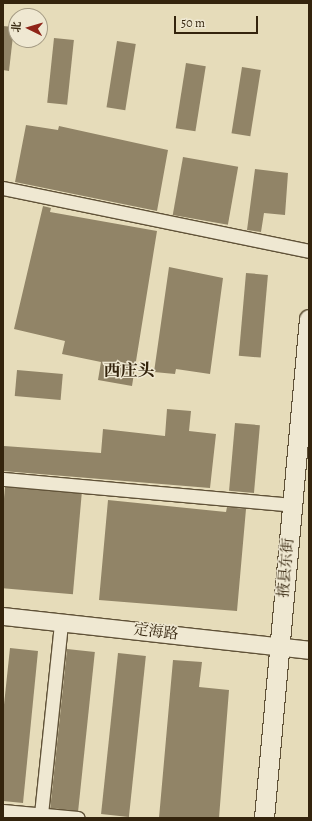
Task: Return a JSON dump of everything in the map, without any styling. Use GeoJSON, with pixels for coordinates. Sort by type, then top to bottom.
{"type":"FeatureCollection","features":[{"type":"Feature","properties":{"kind":"main road","name":"掖县东街"},"geometry":{"type":"LineString","coordinates":[[264,818],[309,319]]}},
{"type":"Feature","properties":{"kind":"street"},"geometry":{"type":"LineString","coordinates":[[3,188],[309,251]]}},
{"type":"Feature","properties":{"kind":"street"},"geometry":{"type":"LineString","coordinates":[[3,479],[292,505]]}},
{"type":"Feature","properties":{"kind":"street","name":"定海路"},"geometry":{"type":"LineString","coordinates":[[3,616],[279,645],[309,650]]}},
{"type":"Feature","properties":{"kind":"street"},"geometry":{"type":"LineString","coordinates":[[41,814],[61,623]]}},
{"type":"Feature","properties":{"kind":"street"},"geometry":{"type":"LineString","coordinates":[[3,811],[78,818]]}},
{"type":"Feature","properties":{"kind":"building"},"geometry":{"type":"Polygon","coordinates":[[[3,26],[8,26],[8,48],[12,48],[9,71],[3,70],[3,26]]]}},
{"type":"Feature","properties":{"kind":"building"},"geometry":{"type":"Polygon","coordinates":[[[54,38],[74,40],[67,105],[47,103],[54,38]]]}},
{"type":"Feature","properties":{"kind":"building"},"geometry":{"type":"Polygon","coordinates":[[[117,41],[136,44],[125,110],[107,107],[117,41]]]}},
{"type":"Feature","properties":{"kind":"building"},"geometry":{"type":"Polygon","coordinates":[[[186,63],[206,66],[195,131],[176,128],[186,63]]]}},
{"type":"Feature","properties":{"kind":"building"},"geometry":{"type":"Polygon","coordinates":[[[242,67],[261,70],[250,136],[232,133],[242,67]]]}},
{"type":"Feature","properties":{"kind":"building"},"geometry":{"type":"Polygon","coordinates":[[[26,125],[58,130],[59,126],[168,150],[157,211],[15,182],[26,125]]]}},
{"type":"Feature","properties":{"kind":"building"},"geometry":{"type":"Polygon","coordinates":[[[183,157],[238,167],[228,225],[173,215],[183,157]]]}},
{"type":"Feature","properties":{"kind":"building"},"geometry":{"type":"Polygon","coordinates":[[[255,169],[288,173],[285,215],[264,213],[261,232],[247,230],[255,169]]]}},
{"type":"Feature","properties":{"kind":"building"},"geometry":{"type":"Polygon","coordinates":[[[43,206],[51,208],[50,212],[157,231],[132,386],[98,380],[101,362],[62,354],[65,341],[14,329],[43,206]]]}},
{"type":"Feature","properties":{"kind":"building"},"geometry":{"type":"Polygon","coordinates":[[[169,267],[223,278],[210,374],[176,369],[175,374],[154,372],[169,267]]]}},
{"type":"Feature","properties":{"kind":"building"},"geometry":{"type":"Polygon","coordinates":[[[246,273],[268,275],[261,358],[239,356],[246,273]]]}},
{"type":"Feature","properties":{"kind":"building"},"geometry":{"type":"Polygon","coordinates":[[[17,370],[63,374],[61,400],[15,396],[17,370]]]}},
{"type":"Feature","properties":{"kind":"building"},"geometry":{"type":"Polygon","coordinates":[[[167,409],[191,411],[189,431],[216,434],[210,488],[3,471],[4,446],[101,453],[103,429],[165,436],[167,409]]]}},
{"type":"Feature","properties":{"kind":"building"},"geometry":{"type":"Polygon","coordinates":[[[235,423],[260,425],[254,493],[229,491],[235,423]]]}},
{"type":"Feature","properties":{"kind":"building"},"geometry":{"type":"Polygon","coordinates":[[[5,487],[82,494],[73,594],[3,588],[3,510],[5,487]]]}},
{"type":"Feature","properties":{"kind":"building"},"geometry":{"type":"Polygon","coordinates":[[[108,500],[226,512],[227,507],[246,509],[237,611],[99,600],[108,500]]]}},
{"type":"Feature","properties":{"kind":"building"},"geometry":{"type":"Polygon","coordinates":[[[10,648],[38,651],[23,803],[3,801],[3,714],[10,648]]]}},
{"type":"Feature","properties":{"kind":"building"},"geometry":{"type":"Polygon","coordinates":[[[67,649],[95,652],[78,811],[50,808],[67,649]]]}},
{"type":"Feature","properties":{"kind":"building"},"geometry":{"type":"Polygon","coordinates":[[[118,653],[146,656],[129,817],[101,814],[118,653]]]}},
{"type":"Feature","properties":{"kind":"building"},"geometry":{"type":"Polygon","coordinates":[[[173,660],[202,662],[199,687],[229,690],[219,818],[159,818],[173,660]]]}},
{"type":"Feature","properties":{"kind":"district","name":"西庄头"},"geometry":{"type":"Point","coordinates":[129,371]}}]}
